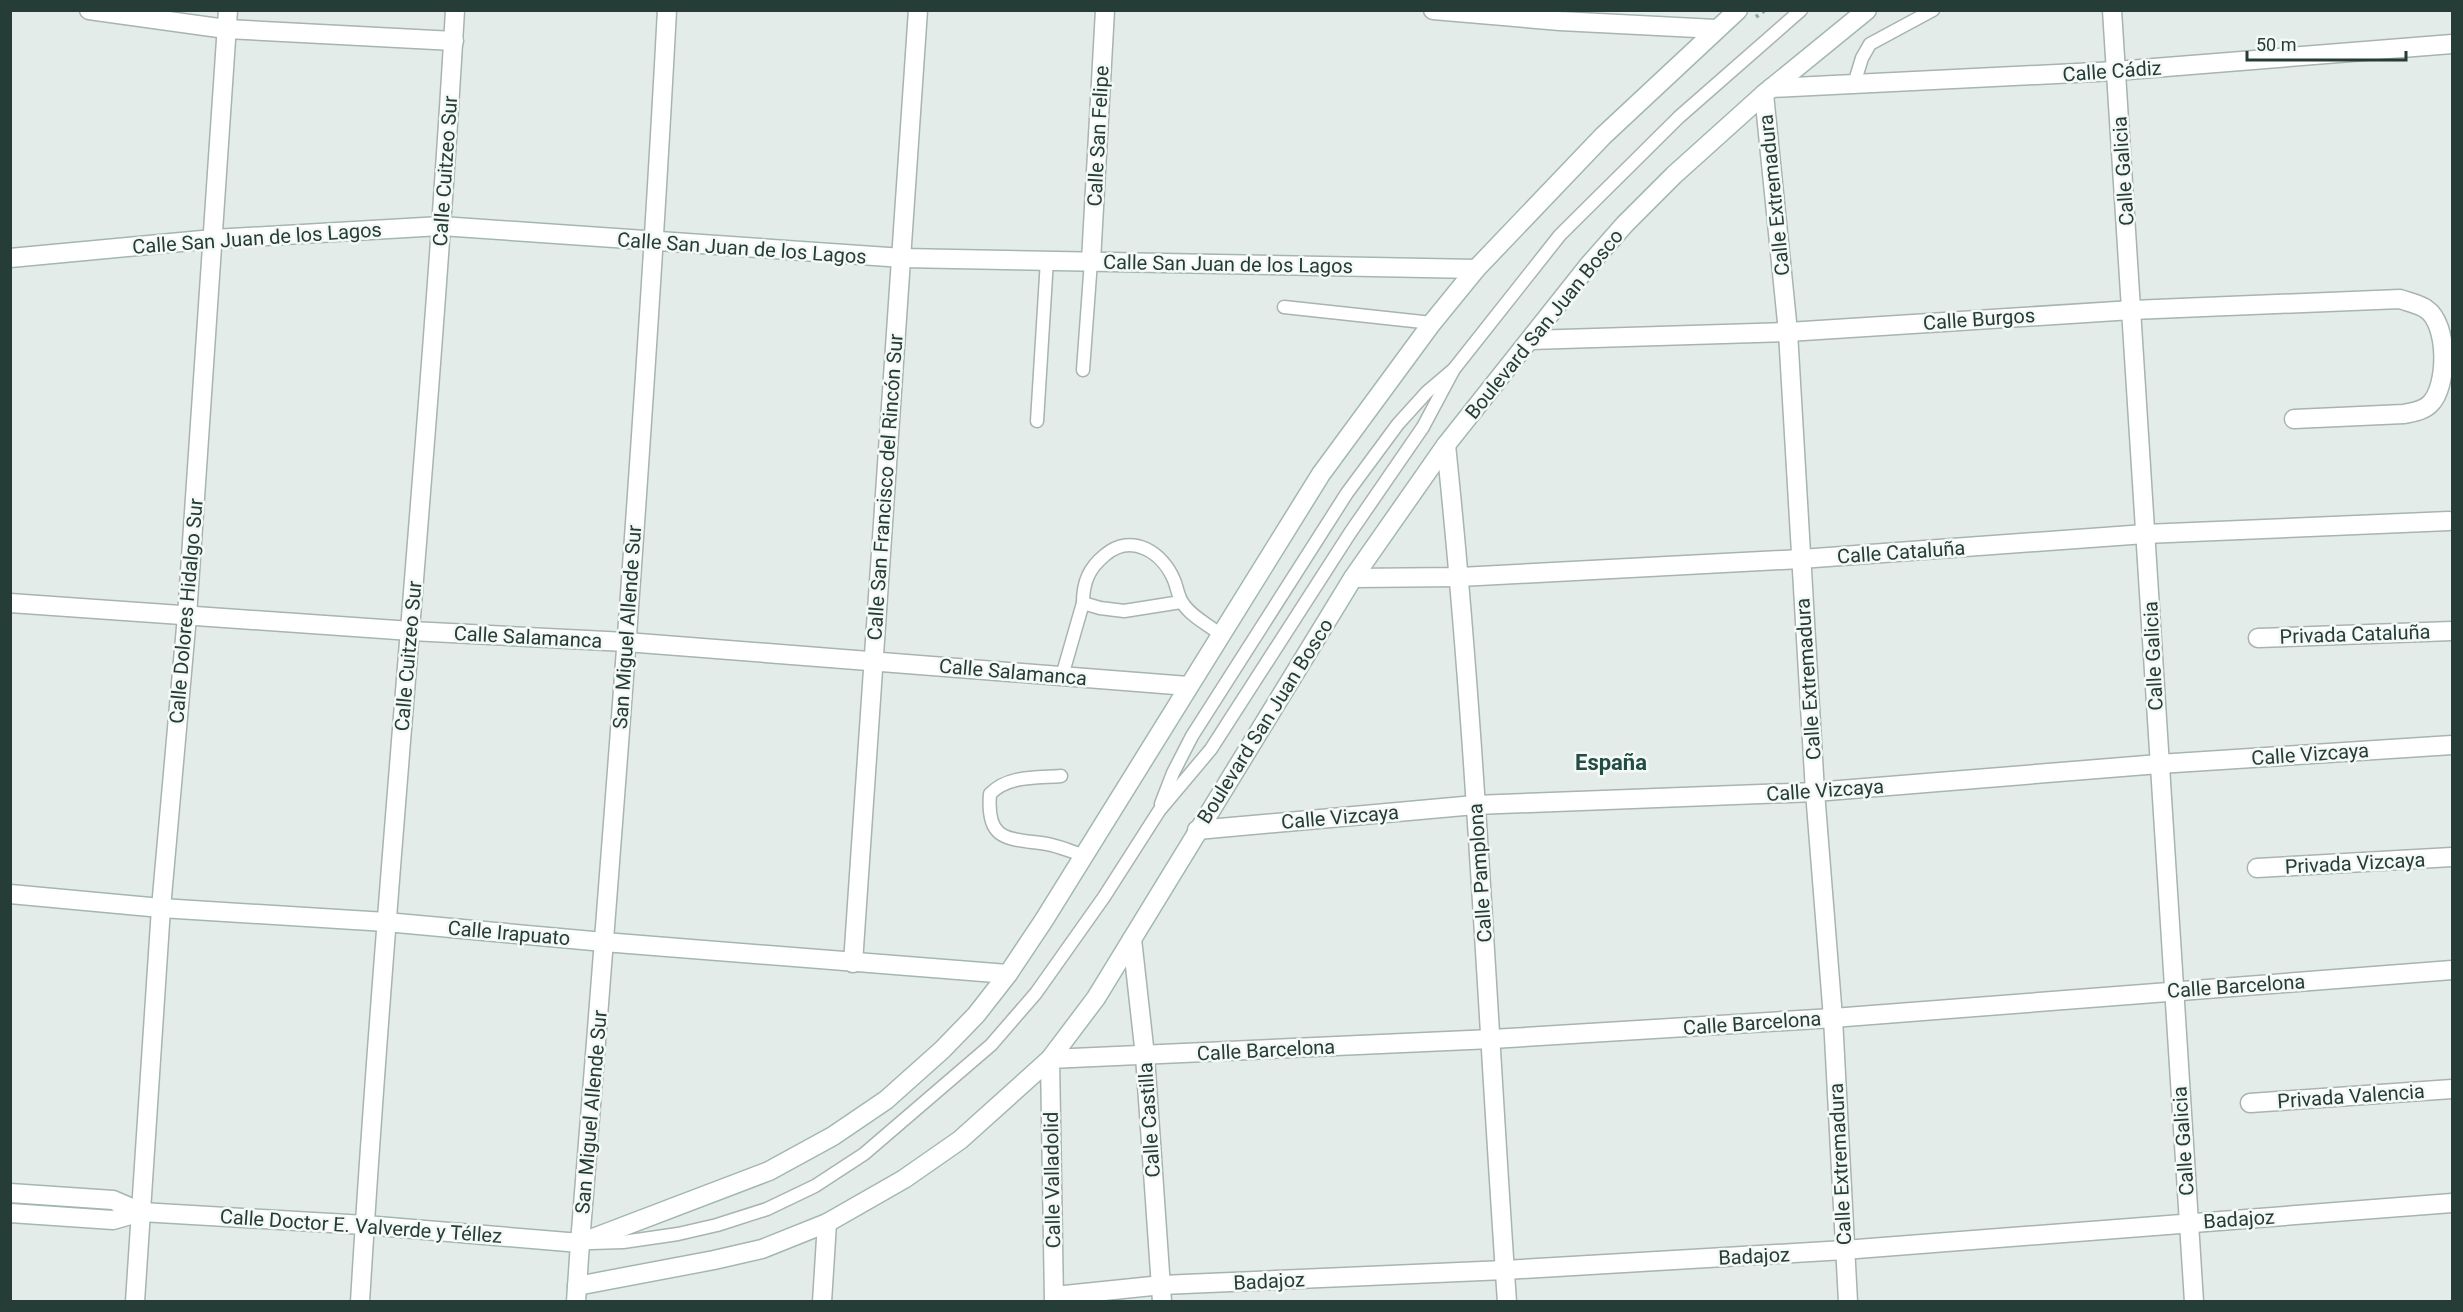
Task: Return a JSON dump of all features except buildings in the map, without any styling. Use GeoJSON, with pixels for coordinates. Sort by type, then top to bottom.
{"type":"FeatureCollection","features":[{"type":"Feature","properties":{"kind":"street"},"geometry":{"type":"LineString","coordinates":[[89,10],[454,41]]}},
{"type":"Feature","properties":{"kind":"street","name":"Calle Cuitzeo Sur"},"geometry":{"type":"LineString","coordinates":[[360,1302],[386,922],[411,631],[455,10]]}},
{"type":"Feature","properties":{"kind":"street","name":"San Miguel Allende Sur"},"geometry":{"type":"LineString","coordinates":[[576,1294],[655,242],[667,10]]}},
{"type":"Feature","properties":{"kind":"street","name":"Calle San Francisco del Rincón Sur"},"geometry":{"type":"LineString","coordinates":[[853,963],[872,660],[903,258],[918,10]]}},
{"type":"Feature","properties":{"kind":"street","name":"Calle San Felipe"},"geometry":{"type":"LineString","coordinates":[[1091,261],[1105,10]]}},
{"type":"Feature","properties":{"kind":"street"},"geometry":{"type":"LineString","coordinates":[[1433,10],[1561,16],[1716,29]]}},
{"type":"Feature","properties":{"kind":"street"},"geometry":{"type":"LineString","coordinates":[[580,1243],[769,1171],[833,1136],[886,1100],[942,1050],[976,1014],[1008,974],[1321,474],[1432,323],[1476,269],[1603,136],[1738,10]]}},
{"type":"Feature","properties":{"kind":"street","name":"Boulevard San Juan Bosco"},"geometry":{"type":"LineString","coordinates":[[576,1294],[762,1249],[827,1223],[904,1179],[960,1140],[1050,1059],[1096,998],[1353,578],[1446,445],[1588,266],[1625,224],[1674,175],[1768,91],[1867,10]]}},
{"type":"Feature","properties":{"kind":"street","name":"Calle Galicia"},"geometry":{"type":"LineString","coordinates":[[2112,10],[2194,1302]]}},
{"type":"Feature","properties":{"kind":"street","name":"Calle Dolores Hidalgo Sur"},"geometry":{"type":"LineString","coordinates":[[135,1302],[161,908],[187,616],[227,20]]}},
{"type":"Feature","properties":{"kind":"street","name":"Calle Cádiz"},"geometry":{"type":"LineString","coordinates":[[1768,91],[1854,84],[2116,71],[2452,44]]}},
{"type":"Feature","properties":{"kind":"street","name":"Calle Extremadura"},"geometry":{"type":"LineString","coordinates":[[1768,91],[1788,332],[1815,792],[1833,1018],[1848,1302]]}},
{"type":"Feature","properties":{"kind":"street","name":"Calle San Juan de los Lagos"},"geometry":{"type":"LineString","coordinates":[[10,258],[213,239],[441,226],[903,258],[1476,269]]}},
{"type":"Feature","properties":{"kind":"street","name":"Calle Burgos"},"geometry":{"type":"LineString","coordinates":[[1530,340],[1788,332],[2132,310],[2400,299],[2427,309],[2438,323],[2442,343],[2443,370],[2438,394],[2429,405],[2418,411],[2404,414],[2294,419]]}},
{"type":"Feature","properties":{"kind":"street","name":"Calle Pamplona"},"geometry":{"type":"LineString","coordinates":[[1446,445],[1460,577],[1508,1302]]}},
{"type":"Feature","properties":{"kind":"street","name":"Calle Cataluña"},"geometry":{"type":"LineString","coordinates":[[1353,578],[1460,577],[1801,559],[2145,534],[2449,521]]}},
{"type":"Feature","properties":{"kind":"street","name":"Calle Salamanca"},"geometry":{"type":"LineString","coordinates":[[10,603],[411,631],[626,642],[1188,686]]}},
{"type":"Feature","properties":{"kind":"street","name":"Privada Cataluña"},"geometry":{"type":"LineString","coordinates":[[2258,638],[2452,631]]}},
{"type":"Feature","properties":{"kind":"street","name":"Calle Vizcaya"},"geometry":{"type":"LineString","coordinates":[[1197,830],[1475,805],[1815,792],[2159,764],[2452,746]]}},
{"type":"Feature","properties":{"kind":"street","name":"Privada Vizcaya"},"geometry":{"type":"LineString","coordinates":[[2258,868],[2452,857]]}},
{"type":"Feature","properties":{"kind":"street","name":"Calle Irapuato"},"geometry":{"type":"LineString","coordinates":[[10,894],[161,908],[386,922],[853,963],[1008,974]]}},
{"type":"Feature","properties":{"kind":"street","name":"Calle Castilla"},"geometry":{"type":"LineString","coordinates":[[1132,939],[1145,1056],[1162,1293]]}},
{"type":"Feature","properties":{"kind":"street","name":"Calle Barcelona"},"geometry":{"type":"LineString","coordinates":[[1050,1059],[1492,1039],[1833,1018],[2452,970]]}},
{"type":"Feature","properties":{"kind":"street","name":"Calle Valladolid"},"geometry":{"type":"LineString","coordinates":[[1050,1059],[1054,1299]]}},
{"type":"Feature","properties":{"kind":"street","name":"Privada Valencia"},"geometry":{"type":"LineString","coordinates":[[2250,1103],[2452,1089]]}},
{"type":"Feature","properties":{"kind":"street","name":"Calle Doctor E. Valverde y Téllez"},"geometry":{"type":"LineString","coordinates":[[10,1193],[113,1200],[141,1212]]}},
{"type":"Feature","properties":{"kind":"street","name":"Badajoz"},"geometry":{"type":"LineString","coordinates":[[1054,1299],[1844,1250],[2452,1203]]}},
{"type":"Feature","properties":{"kind":"street","name":"Calle Doctor E. Valverde y Téllez"},"geometry":{"type":"LineString","coordinates":[[10,1213],[113,1220],[141,1212],[365,1225],[580,1243]]}},
{"type":"Feature","properties":{"kind":"street"},"geometry":{"type":"LineString","coordinates":[[822,1302],[827,1223]]}},
{"type":"Feature","properties":{"kind":"lane"},"geometry":{"type":"LineString","coordinates":[[580,1243],[623,1242],[678,1234],[717,1225],[767,1209],[815,1186],[864,1154],[991,1045],[1036,993],[1104,897],[1159,811],[1211,749],[1350,533],[1423,428],[1454,369],[1560,235],[1679,117],[1801,10]]}},
{"type":"Feature","properties":{"kind":"lane"},"geometry":{"type":"LineString","coordinates":[[1854,84],[1862,58],[1870,44],[1933,10]]}},
{"type":"Feature","properties":{"kind":"lane"},"geometry":{"type":"LineString","coordinates":[[1038,421],[1047,260]]}},
{"type":"Feature","properties":{"kind":"lane"},"geometry":{"type":"LineString","coordinates":[[1083,370],[1091,261]]}},
{"type":"Feature","properties":{"kind":"lane"},"geometry":{"type":"LineString","coordinates":[[1284,307],[1432,323]]}},
{"type":"Feature","properties":{"kind":"lane"},"geometry":{"type":"LineString","coordinates":[[1159,811],[1173,773],[1192,736],[1347,493],[1398,424],[1427,392],[1454,369]]}},
{"type":"Feature","properties":{"kind":"lane"},"geometry":{"type":"LineString","coordinates":[[1062,676],[1083,603],[1086,577],[1095,563],[1111,549],[1129,545],[1150,549],[1161,559],[1174,579],[1181,602],[1221,635]]}},
{"type":"Feature","properties":{"kind":"lane"},"geometry":{"type":"LineString","coordinates":[[1083,603],[1124,611],[1181,602]]}},
{"type":"Feature","properties":{"kind":"lane"},"geometry":{"type":"LineString","coordinates":[[1062,776],[1026,778],[997,787],[990,794],[991,819],[994,830],[1003,837],[1050,844],[1083,855]]}},
{"type":"Feature","properties":{"kind":"district","name":"España"},"geometry":{"type":"Point","coordinates":[1611,762]}}]}
